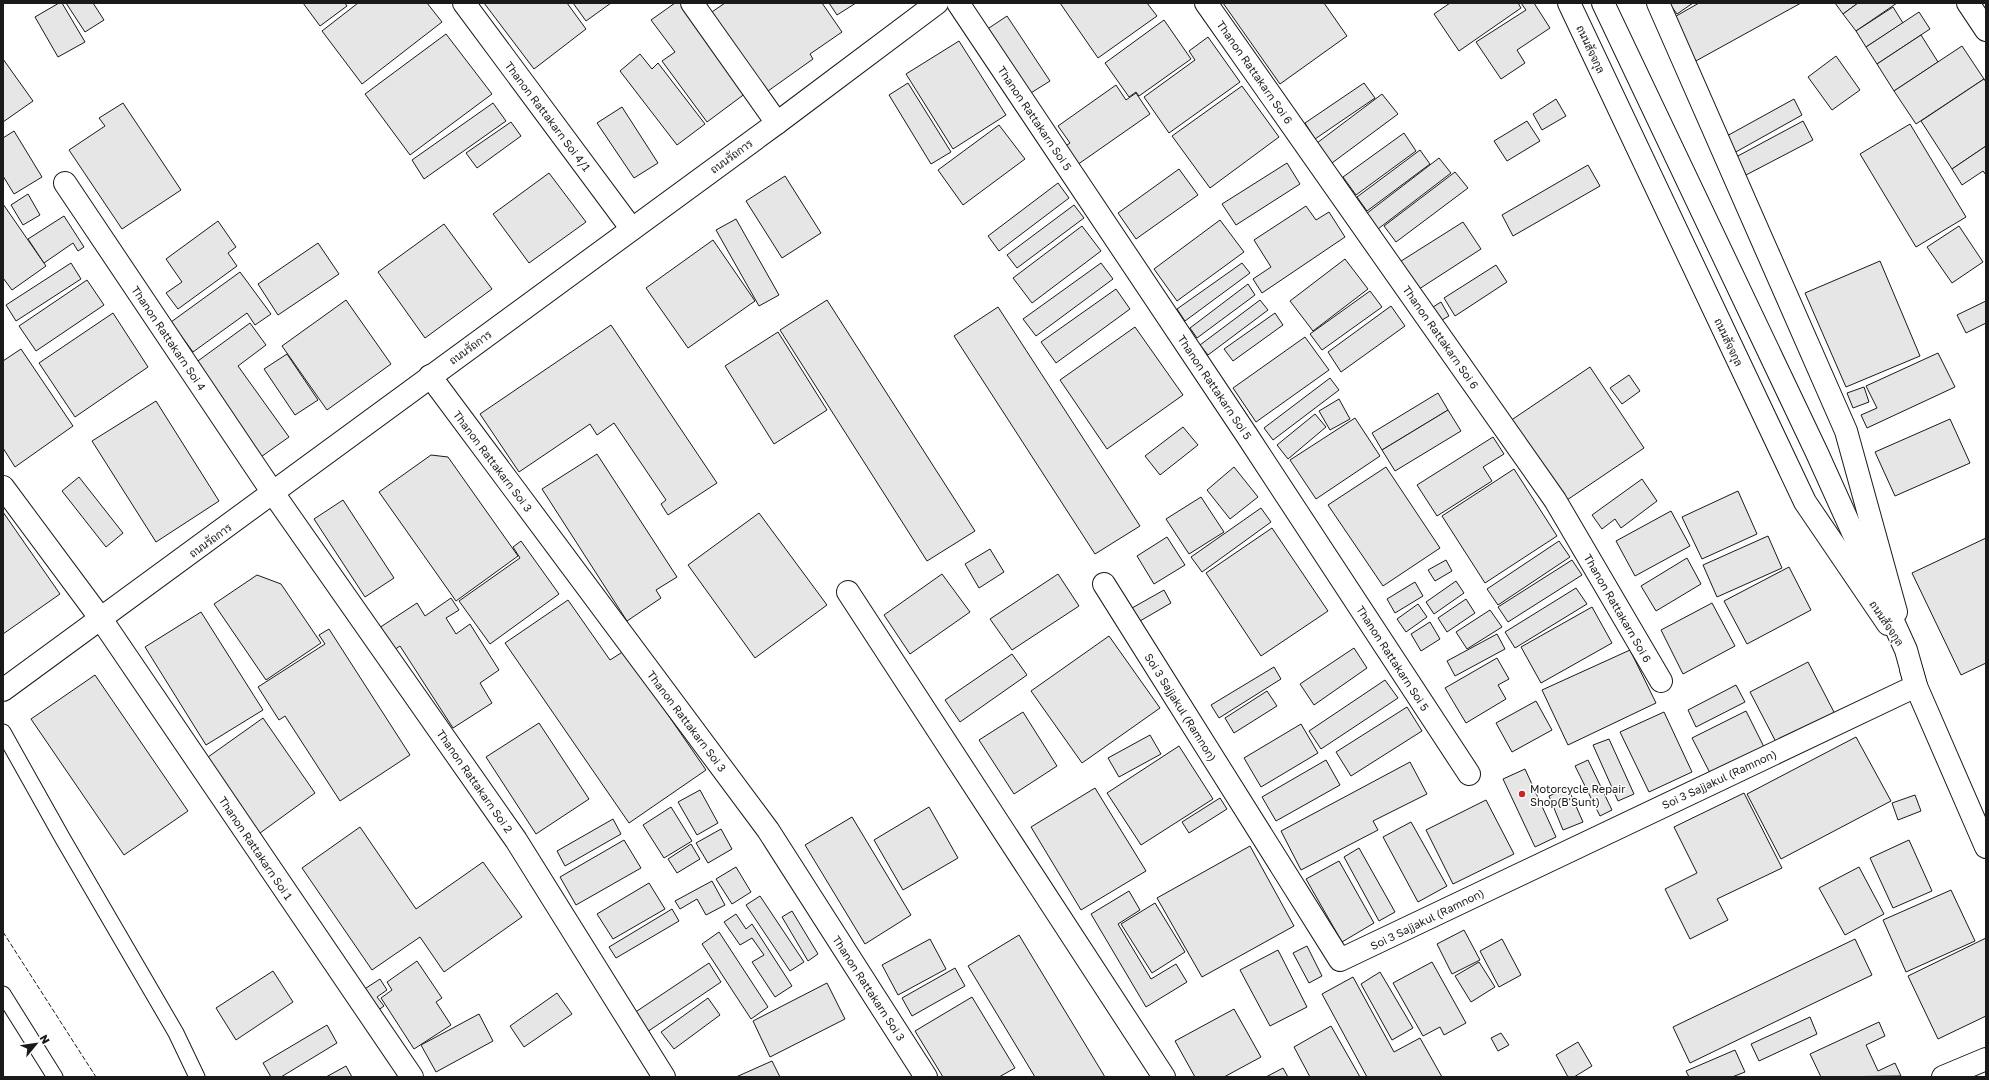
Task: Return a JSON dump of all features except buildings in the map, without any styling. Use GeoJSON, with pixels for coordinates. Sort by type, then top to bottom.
{"type":"FeatureCollection","features":[{"type":"Feature","properties":{"kind":"street","name":"Thanon Rattakarn Soi 4/1"},"geometry":{"type":"LineString","coordinates":[[464,3],[631,228]]}},
{"type":"Feature","properties":{"kind":"street"},"geometry":{"type":"LineString","coordinates":[[692,3],[777,123]]}},
{"type":"Feature","properties":{"kind":"street","name":"ถนนรัถการ"},"geometry":{"type":"LineString","coordinates":[[3,690],[273,493],[631,228],[777,123],[937,3]]}},
{"type":"Feature","properties":{"kind":"street","name":"Thanon Rattakarn Soi 5"},"geometry":{"type":"LineString","coordinates":[[958,3],[1246,434],[1469,774]]}},
{"type":"Feature","properties":{"kind":"street","name":"Thanon Rattakarn Soi 6"},"geometry":{"type":"LineString","coordinates":[[1206,3],[1555,500],[1661,681]]}},
{"type":"Feature","properties":{"kind":"street","name":"ถนนสัจจกุล"},"geometry":{"type":"LineString","coordinates":[[1570,3],[1805,502],[1906,650]]}},
{"type":"Feature","properties":{"kind":"street","name":"ถนนสัจจกุล"},"geometry":{"type":"LineString","coordinates":[[1603,3],[1816,453],[1906,650]]}},
{"type":"Feature","properties":{"kind":"street","name":"ถนนสัจจกุล"},"geometry":{"type":"LineString","coordinates":[[1658,3],[1846,431],[1916,686],[1986,846]]}},
{"type":"Feature","properties":{"kind":"street"},"geometry":{"type":"LineString","coordinates":[[1968,3],[1986,30]]}},
{"type":"Feature","properties":{"kind":"street","name":"Thanon Rattakarn Soi 4"},"geometry":{"type":"LineString","coordinates":[[65,183],[273,493]]}},
{"type":"Feature","properties":{"kind":"street","name":"Thanon Rattakarn Soi 3"},"geometry":{"type":"LineString","coordinates":[[430,376],[768,830],[924,1076]]}},
{"type":"Feature","properties":{"kind":"street","name":"Thanon Rattakarn Soi 1"},"geometry":{"type":"LineString","coordinates":[[3,487],[101,619],[412,1077]]}},
{"type":"Feature","properties":{"kind":"street","name":"Thanon Rattakarn Soi 2"},"geometry":{"type":"LineString","coordinates":[[273,493],[516,840],[664,1077]]}},
{"type":"Feature","properties":{"kind":"street","name":"Soi 3 Sajjakul (Ramnon)"},"geometry":{"type":"LineString","coordinates":[[1104,584],[1340,960],[1916,686]]}},
{"type":"Feature","properties":{"kind":"street"},"geometry":{"type":"LineString","coordinates":[[848,592],[1164,1077]]}},
{"type":"Feature","properties":{"kind":"street"},"geometry":{"type":"LineString","coordinates":[[1906,650],[1916,686]]}},
{"type":"Feature","properties":{"kind":"street"},"geometry":{"type":"LineString","coordinates":[[1943,1077],[1986,1059]]}},
{"type":"Feature","properties":{"kind":"lane"},"geometry":{"type":"LineString","coordinates":[[3,732],[63,839],[176,1033],[197,1077]]}},
{"type":"Feature","properties":{"kind":"lane"},"geometry":{"type":"LineString","coordinates":[[3,994],[55,1077]]}},
{"type":"Feature","properties":{"kind":"fence"},"geometry":{"type":"LineString","coordinates":[[3,932],[96,1077]]}},
{"type":"Feature","properties":{"kind":"place","name":"Motorcycle Repair Shop(B'Sunt)"},"geometry":{"type":"Point","coordinates":[1522,794]}}]}
